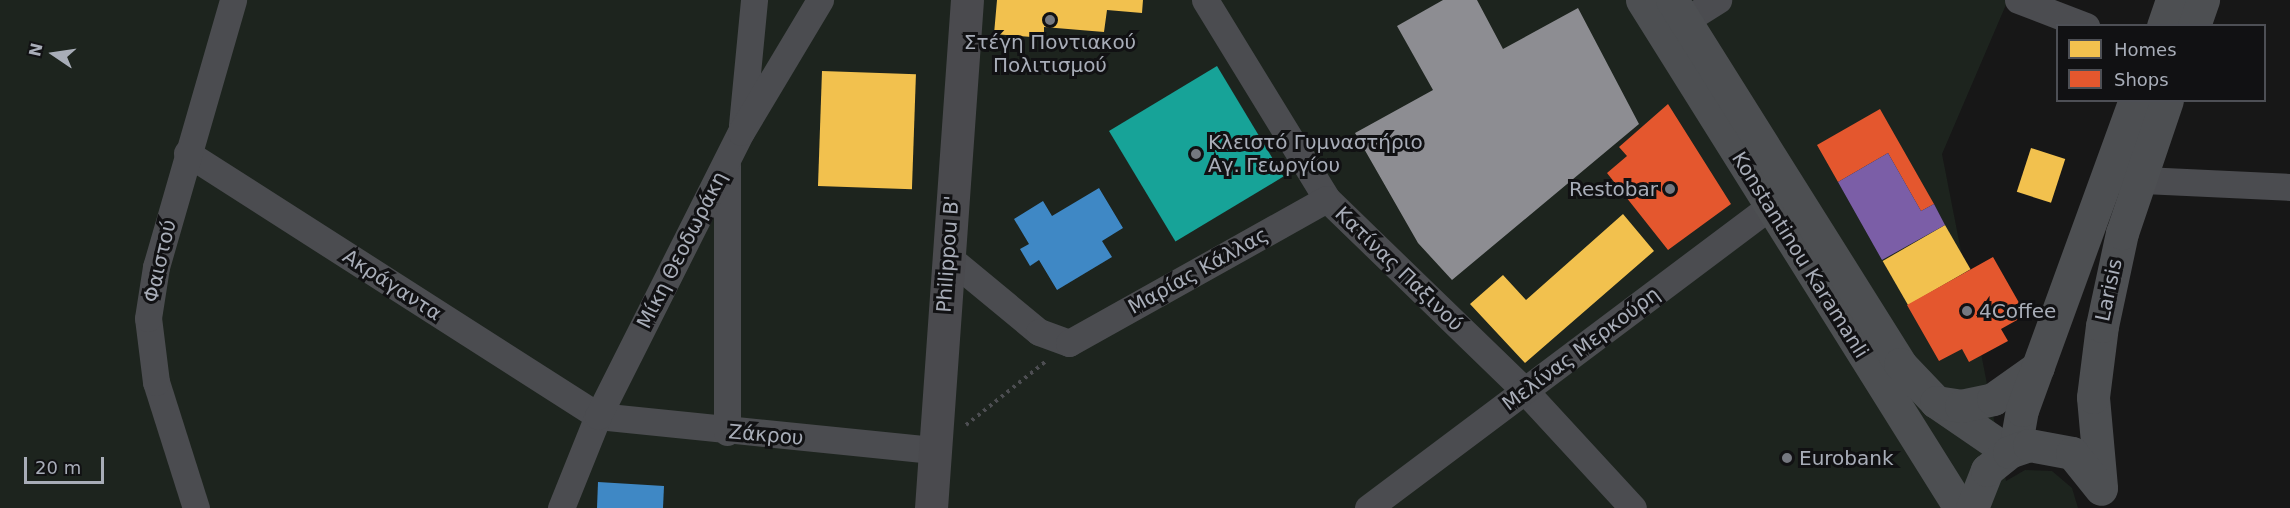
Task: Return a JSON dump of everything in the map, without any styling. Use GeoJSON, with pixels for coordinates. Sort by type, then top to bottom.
{"type":"FeatureCollection","features":[{"type":"Feature","properties":{"kind":"main road","name":"Philippou B'"},"geometry":{"type":"LineString","coordinates":[[931,508],[966,0]]}},
{"type":"Feature","properties":{"kind":"main road","name":"Konstantinou Karamanli"},"geometry":{"type":"LineString","coordinates":[[1642,0],[1900,364],[1936,402],[2012,451]]}},
{"type":"Feature","properties":{"kind":"main road"},"geometry":{"type":"LineString","coordinates":[[2164,24],[2172,0]]}},
{"type":"Feature","properties":{"kind":"main road"},"geometry":{"type":"LineString","coordinates":[[2195,24],[2203,0]]}},
{"type":"Feature","properties":{"kind":"main road","name":"Konstantinou Karamanli"},"geometry":{"type":"LineString","coordinates":[[1679,10],[1784,203],[1960,508]]}},
{"type":"Feature","properties":{"kind":"main road","name":"Larisis"},"geometry":{"type":"LineString","coordinates":[[2012,451],[2038,367],[2134,102]]}},
{"type":"Feature","properties":{"kind":"main road","name":"Larisis"},"geometry":{"type":"LineString","coordinates":[[2103,497],[2093,421],[2096,371],[2110,281],[2140,180],[2167,102]]}},
{"type":"Feature","properties":{"kind":"main road"},"geometry":{"type":"LineString","coordinates":[[1936,402],[1962,406],[1993,399],[2038,367]]}},
{"type":"Feature","properties":{"kind":"main road"},"geometry":{"type":"LineString","coordinates":[[1972,508],[1987,470],[2012,451],[2058,447],[2084,462],[2103,497]]}},
{"type":"Feature","properties":{"kind":"street","name":"Φαιστού"},"geometry":{"type":"LineString","coordinates":[[195,508],[156,382],[148,318],[156,267],[187,153],[233,0]]}},
{"type":"Feature","properties":{"kind":"street"},"geometry":{"type":"LineString","coordinates":[[741,132],[754,0]]}},
{"type":"Feature","properties":{"kind":"street","name":"Μίκη Θεοδωράκη"},"geometry":{"type":"LineString","coordinates":[[561,508],[598,416],[741,132],[820,0]]}},
{"type":"Feature","properties":{"kind":"street","name":"Κατίνας Παξινού"},"geometry":{"type":"LineString","coordinates":[[1205,0],[1327,199],[1525,390],[1626,506]]}},
{"type":"Feature","properties":{"kind":"street"},"geometry":{"type":"LineString","coordinates":[[1679,10],[1718,0]]}},
{"type":"Feature","properties":{"kind":"street"},"geometry":{"type":"LineString","coordinates":[[2018,0],[2081,24]]}},
{"type":"Feature","properties":{"kind":"street","name":"Ακράγαντα"},"geometry":{"type":"LineString","coordinates":[[187,153],[598,416]]}},
{"type":"Feature","properties":{"kind":"street"},"geometry":{"type":"LineString","coordinates":[[727,160],[727,432]]}},
{"type":"Feature","properties":{"kind":"street"},"geometry":{"type":"LineString","coordinates":[[2106,178],[2290,187]]}},
{"type":"Feature","properties":{"kind":"street","name":"Μαρίας Κάλλας"},"geometry":{"type":"LineString","coordinates":[[1069,343],[1327,199]]}},
{"type":"Feature","properties":{"kind":"street","name":"Μελίνας Μερκούρη"},"geometry":{"type":"LineString","coordinates":[[1368,508],[1525,390],[1784,203]]}},
{"type":"Feature","properties":{"kind":"street"},"geometry":{"type":"LineString","coordinates":[[947,256],[1039,332],[1069,343]]}},
{"type":"Feature","properties":{"kind":"street","name":"Ζάκρου"},"geometry":{"type":"LineString","coordinates":[[598,416],[727,432],[935,450]]}},
{"type":"Feature","properties":{"kind":"path"},"geometry":{"type":"LineString","coordinates":[[935,450],[1069,343]]}},
{"type":"Feature","properties":{"kind":"shaded area"},"geometry":{"type":"Polygon","coordinates":[[[0,0],[2008,0],[1942,154],[2006,481],[2025,470],[2052,471],[2072,488],[2078,508],[0,508],[0,0]]]}},
{"type":"Feature","properties":{"kind":"building: Homes","name":"Στέγη Ποντιακού Πολιτισμού"},"geometry":{"type":"Polygon","coordinates":[[[997,0],[1143,0],[1142,13],[1107,10],[1104,32],[1044,27],[1044,38],[994,34],[997,0]]]}},
{"type":"Feature","properties":{"kind":"building: Homes"},"geometry":{"type":"Polygon","coordinates":[[[822,71],[916,74],[912,189],[818,186],[822,71]]]}},
{"type":"Feature","properties":{"kind":"building: Homes"},"geometry":{"type":"Polygon","coordinates":[[[2031,148],[2065,159],[2051,203],[2017,192],[2031,148]]]}},
{"type":"Feature","properties":{"kind":"building: Homes"},"geometry":{"type":"Polygon","coordinates":[[[1623,214],[1654,251],[1525,363],[1470,304],[1503,275],[1526,300],[1623,214]]]}},
{"type":"Feature","properties":{"kind":"building: Homes"},"geometry":{"type":"Polygon","coordinates":[[[1945,225],[1970,269],[1908,305],[1883,261],[1945,225]]]}},
{"type":"Feature","properties":{"kind":"building: Shops","name":"Restobar"},"geometry":{"type":"Polygon","coordinates":[[[1668,104],[1731,204],[1668,250],[1607,173],[1627,156],[1619,147],[1668,104]]]}},
{"type":"Feature","properties":{"kind":"building: Shops"},"geometry":{"type":"Polygon","coordinates":[[[1880,109],[1934,204],[1921,211],[1888,153],[1838,182],[1817,145],[1880,109]]]}},
{"type":"Feature","properties":{"kind":"building: Shops"},"geometry":{"type":"Polygon","coordinates":[[[1993,257],[2026,315],[2001,329],[2008,341],[1969,362],[1962,349],[1939,361],[1907,305],[1993,257]]]}},
{"type":"Feature","properties":{"kind":"building: Offices"},"geometry":{"type":"Polygon","coordinates":[[[1888,153],[1921,211],[1934,204],[1945,225],[1882,260],[1838,182],[1888,153]]]}},
{"type":"Feature","properties":{"kind":"building: Schools"},"geometry":{"type":"Polygon","coordinates":[[[1099,188],[1123,228],[1102,241],[1112,257],[1057,290],[1039,260],[1030,266],[1020,249],[1029,244],[1014,219],[1043,201],[1052,216],[1099,188]]]}},
{"type":"Feature","properties":{"kind":"building: Schools"},"geometry":{"type":"Polygon","coordinates":[[[598,482],[664,486],[663,508],[597,508],[598,482]]]}},
{"type":"Feature","properties":{"kind":"building: Public","name":"Κλειστό Γυμναστήριο Αγ. Γεωργίου"},"geometry":{"type":"Polygon","coordinates":[[[1217,66],[1283,177],[1175,241],[1109,131],[1217,66]]]}},
{"type":"Feature","properties":{"kind":"building: Industry"},"geometry":{"type":"Polygon","coordinates":[[[1443,0],[1477,0],[1503,49],[1578,8],[1639,124],[1452,280],[1418,243],[1355,133],[1433,90],[1397,26],[1443,0]]]}},
{"type":"Feature","properties":{"kind":"place","name":"Στέγη Ποντιακού Πολιτισμού"},"geometry":{"type":"Point","coordinates":[1050,20]}},
{"type":"Feature","properties":{"kind":"place","name":"Κλειστό Γυμναστήριο Αγ. Γεωργίου"},"geometry":{"type":"Point","coordinates":[1196,154]}},
{"type":"Feature","properties":{"kind":"place","name":"Restobar"},"geometry":{"type":"Point","coordinates":[1670,189]}},
{"type":"Feature","properties":{"kind":"place","name":"4Coffee"},"geometry":{"type":"Point","coordinates":[1967,311]}},
{"type":"Feature","properties":{"kind":"place","name":"Eurobank"},"geometry":{"type":"Point","coordinates":[1787,458]}}]}
